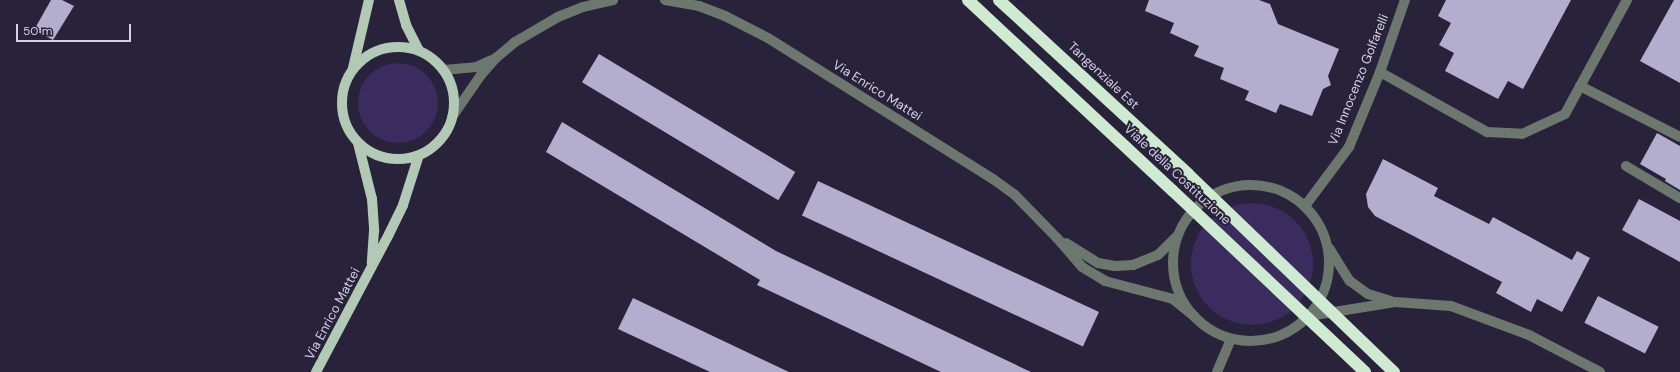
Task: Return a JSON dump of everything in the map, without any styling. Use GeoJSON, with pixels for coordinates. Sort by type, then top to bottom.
{"type":"FeatureCollection","features":[{"type":"Feature","properties":{"kind":"highway","name":"Viale della Costituzione"},"geometry":{"type":"LineString","coordinates":[[968,0],[1365,372]]}},
{"type":"Feature","properties":{"kind":"highway","name":"Tangenziale Est"},"geometry":{"type":"LineString","coordinates":[[999,0],[1188,174]]}},
{"type":"Feature","properties":{"kind":"highway","name":"Viale della Costituzione"},"geometry":{"type":"LineString","coordinates":[[1188,174],[1394,372]]}},
{"type":"Feature","properties":{"kind":"main road"},"geometry":{"type":"LineString","coordinates":[[353,68],[366,56],[383,48],[401,46],[419,50],[432,58],[443,70],[452,90],[454,101],[452,117],[445,133],[434,146],[419,155],[403,159],[387,158],[371,152],[358,143],[348,130],[343,114],[342,98],[346,83],[353,68],[369,0]]}},
{"type":"Feature","properties":{"kind":"main road"},"geometry":{"type":"LineString","coordinates":[[399,0],[406,25],[419,50]]}},
{"type":"Feature","properties":{"kind":"main road","name":"Via Enrico Mattei"},"geometry":{"type":"LineString","coordinates":[[358,143],[372,199],[374,231],[372,267]]}},
{"type":"Feature","properties":{"kind":"main road","name":"Via Enrico Mattei"},"geometry":{"type":"LineString","coordinates":[[316,372],[403,205],[419,155]]}},
{"type":"Feature","properties":{"kind":"street"},"geometry":{"type":"LineString","coordinates":[[452,117],[481,75],[496,58],[515,42],[558,17],[583,7],[613,0]]}},
{"type":"Feature","properties":{"kind":"street","name":"Via Enrico Mattei"},"geometry":{"type":"LineString","coordinates":[[665,0],[699,6],[725,16],[768,38],[993,179],[1014,194],[1057,238],[1082,267],[1105,281],[1173,299],[1194,316]]}},
{"type":"Feature","properties":{"kind":"street","name":"Via Innocenzo Golfarelli"},"geometry":{"type":"LineString","coordinates":[[1305,206],[1349,147],[1380,72],[1405,0]]}},
{"type":"Feature","properties":{"kind":"street"},"geometry":{"type":"LineString","coordinates":[[1380,72],[1487,132],[1522,134],[1565,114],[1627,0]]}},
{"type":"Feature","properties":{"kind":"street"},"geometry":{"type":"LineString","coordinates":[[443,70],[476,68],[496,58]]}},
{"type":"Feature","properties":{"kind":"street"},"geometry":{"type":"LineString","coordinates":[[1580,86],[1680,137]]}},
{"type":"Feature","properties":{"kind":"street"},"geometry":{"type":"LineString","coordinates":[[1626,166],[1680,198]]}},
{"type":"Feature","properties":{"kind":"street"},"geometry":{"type":"LineString","coordinates":[[1328,247],[1329,272],[1323,296],[1309,316],[1293,330],[1273,338],[1252,342],[1231,339],[1204,326],[1194,316],[1181,298],[1174,278],[1174,256],[1178,235],[1188,216],[1204,200],[1223,190],[1244,185],[1266,186],[1287,193],[1305,206],[1320,224],[1328,247],[1350,280],[1368,294],[1395,302],[1450,306],[1529,335],[1600,372]]}},
{"type":"Feature","properties":{"kind":"street","name":"Via Enrico Mattei"},"geometry":{"type":"LineString","coordinates":[[1057,238],[1098,263],[1115,266],[1133,265],[1146,261],[1158,255],[1178,235]]}},
{"type":"Feature","properties":{"kind":"street"},"geometry":{"type":"LineString","coordinates":[[1309,316],[1395,302]]}},
{"type":"Feature","properties":{"kind":"street"},"geometry":{"type":"LineString","coordinates":[[1217,372],[1231,339]]}},
{"type":"Feature","properties":{"kind":"shaded area"},"geometry":{"type":"Polygon","coordinates":[[[398,63],[413,66],[426,75],[435,88],[438,103],[435,118],[426,131],[413,140],[398,143],[383,140],[370,131],[361,118],[358,103],[361,88],[370,75],[383,66],[398,63]]]}},
{"type":"Feature","properties":{"kind":"shaded area"},"geometry":{"type":"Polygon","coordinates":[[[1252,203],[1264,204],[1275,208],[1286,213],[1295,221],[1303,230],[1308,241],[1312,252],[1312,276],[1308,287],[1303,298],[1295,307],[1286,315],[1275,320],[1264,324],[1252,325],[1240,324],[1229,320],[1218,315],[1209,307],[1201,298],[1196,287],[1192,276],[1191,264],[1192,252],[1196,241],[1201,230],[1209,221],[1218,213],[1229,208],[1240,204],[1252,203]]]}},
{"type":"Feature","properties":{"kind":"building"},"geometry":{"type":"Polygon","coordinates":[[[51,0],[62,0],[74,6],[53,40],[34,30],[51,0]]]}},
{"type":"Feature","properties":{"kind":"building"},"geometry":{"type":"Polygon","coordinates":[[[1149,0],[1259,0],[1270,4],[1278,24],[1339,49],[1328,76],[1331,85],[1323,89],[1312,116],[1280,104],[1276,113],[1245,100],[1249,91],[1220,79],[1224,68],[1194,56],[1199,46],[1170,33],[1174,23],[1145,11],[1149,0]]]}},
{"type":"Feature","properties":{"kind":"building"},"geometry":{"type":"Polygon","coordinates":[[[1446,0],[1571,0],[1523,89],[1508,81],[1498,99],[1445,71],[1454,53],[1439,45],[1451,23],[1438,16],[1446,0]]]}},
{"type":"Feature","properties":{"kind":"building"},"geometry":{"type":"Polygon","coordinates":[[[1674,0],[1680,0],[1680,83],[1640,61],[1674,0]]]}},
{"type":"Feature","properties":{"kind":"building"},"geometry":{"type":"Polygon","coordinates":[[[599,54],[795,172],[778,200],[582,82],[599,54]]]}},
{"type":"Feature","properties":{"kind":"building"},"geometry":{"type":"Polygon","coordinates":[[[562,122],[776,251],[1031,372],[941,372],[757,285],[760,280],[546,152],[562,122]]]}},
{"type":"Feature","properties":{"kind":"building"},"geometry":{"type":"Polygon","coordinates":[[[1657,133],[1680,146],[1680,190],[1665,181],[1666,179],[1640,164],[1657,133]]]}},
{"type":"Feature","properties":{"kind":"building"},"geometry":{"type":"Polygon","coordinates":[[[1383,159],[1438,188],[1434,196],[1489,224],[1493,217],[1572,260],[1577,251],[1590,258],[1562,312],[1537,299],[1531,312],[1496,293],[1502,282],[1375,216],[1368,207],[1366,194],[1383,159]]]}},
{"type":"Feature","properties":{"kind":"building"},"geometry":{"type":"Polygon","coordinates":[[[818,181],[1099,312],[1083,346],[802,215],[818,181]]]}},
{"type":"Feature","properties":{"kind":"building"},"geometry":{"type":"Polygon","coordinates":[[[1639,199],[1680,221],[1680,262],[1622,230],[1639,199]]]}},
{"type":"Feature","properties":{"kind":"building"},"geometry":{"type":"Polygon","coordinates":[[[1598,296],[1659,327],[1645,354],[1584,323],[1598,296]]]}},
{"type":"Feature","properties":{"kind":"building"},"geometry":{"type":"Polygon","coordinates":[[[633,298],[789,372],[710,372],[618,329],[633,298]]]}}]}
